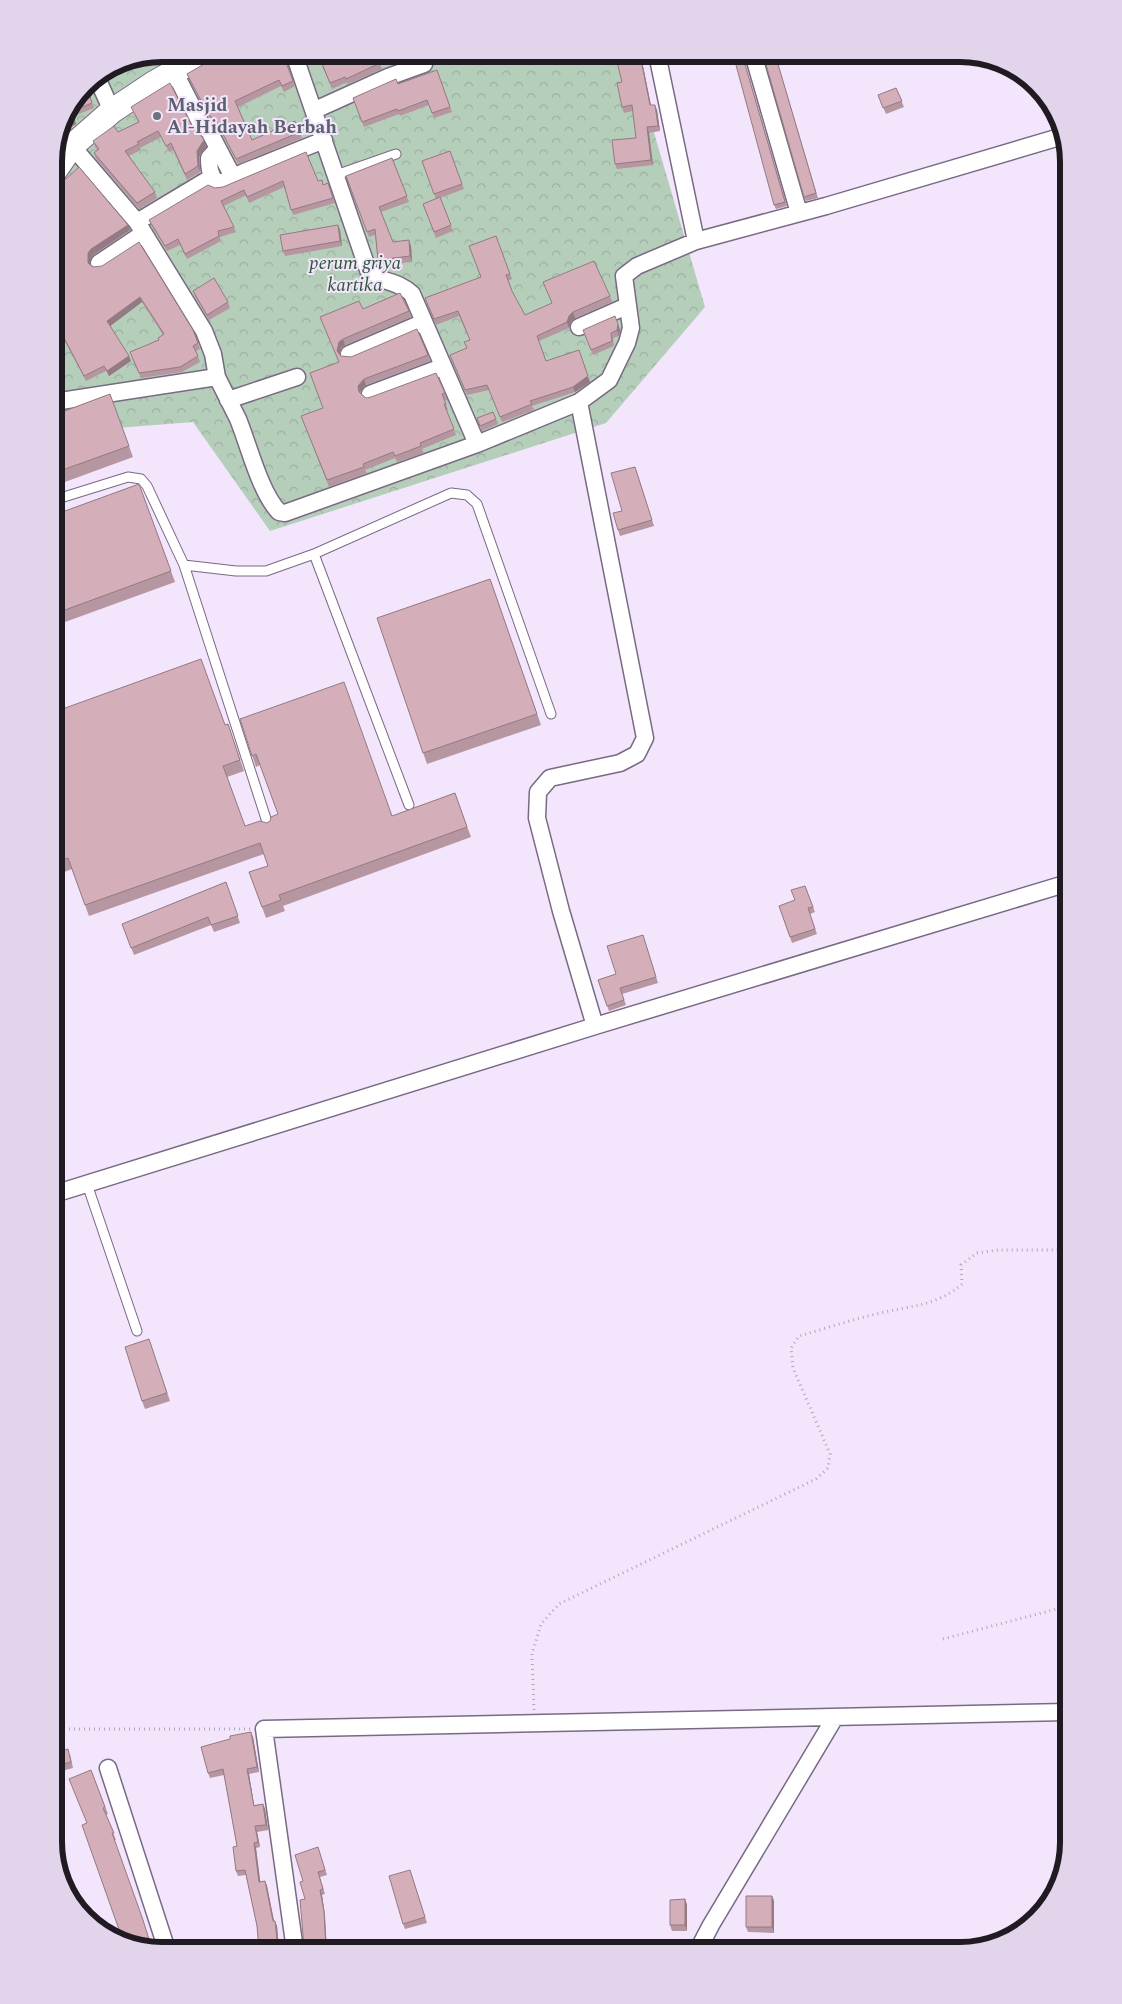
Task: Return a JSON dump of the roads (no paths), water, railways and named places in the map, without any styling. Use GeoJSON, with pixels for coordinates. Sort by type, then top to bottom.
{"type":"FeatureCollection","features":[{"type":"Feature","properties":{"kind":"main road"},"geometry":{"type":"LineString","coordinates":[[63,159],[72,146],[112,111],[189,63]]}},
{"type":"Feature","properties":{"kind":"street"},"geometry":{"type":"LineString","coordinates":[[297,63],[315,110],[368,270],[378,278],[405,287],[412,294],[477,444]]}},
{"type":"Feature","properties":{"kind":"street"},"geometry":{"type":"LineString","coordinates":[[659,63],[696,241]]}},
{"type":"Feature","properties":{"kind":"street"},"geometry":{"type":"LineString","coordinates":[[757,63],[800,212]]}},
{"type":"Feature","properties":{"kind":"street"},"geometry":{"type":"LineString","coordinates":[[315,110],[388,77],[424,64]]}},
{"type":"Feature","properties":{"kind":"street"},"geometry":{"type":"LineString","coordinates":[[174,71],[202,126],[208,131],[233,177]]}},
{"type":"Feature","properties":{"kind":"street"},"geometry":{"type":"LineString","coordinates":[[100,84],[112,111]]}},
{"type":"Feature","properties":{"kind":"street"},"geometry":{"type":"LineString","coordinates":[[72,146],[141,227],[204,331],[213,354],[217,377],[237,419],[265,489],[274,507],[279,512],[292,512],[477,444],[579,402],[609,380],[627,343],[631,328],[623,282],[626,272],[637,266],[696,241],[1056,138]]}},
{"type":"Feature","properties":{"kind":"street"},"geometry":{"type":"LineString","coordinates":[[218,148],[209,158],[212,177],[217,183],[221,183],[324,140]]}},
{"type":"Feature","properties":{"kind":"street"},"geometry":{"type":"LineString","coordinates":[[99,263],[141,227],[212,177]]}},
{"type":"Feature","properties":{"kind":"street"},"geometry":{"type":"LineString","coordinates":[[579,327],[628,306]]}},
{"type":"Feature","properties":{"kind":"street"},"geometry":{"type":"LineString","coordinates":[[349,354],[424,322]]}},
{"type":"Feature","properties":{"kind":"street"},"geometry":{"type":"LineString","coordinates":[[370,394],[442,366]]}},
{"type":"Feature","properties":{"kind":"street"},"geometry":{"type":"LineString","coordinates":[[63,401],[217,377]]}},
{"type":"Feature","properties":{"kind":"street"},"geometry":{"type":"LineString","coordinates":[[228,400],[297,377]]}},
{"type":"Feature","properties":{"kind":"street"},"geometry":{"type":"LineString","coordinates":[[579,402],[645,738],[637,754],[620,763],[550,778],[538,792],[537,818],[560,911],[595,1026]]}},
{"type":"Feature","properties":{"kind":"street"},"geometry":{"type":"LineString","coordinates":[[62,1191],[595,1026],[1060,885]]}},
{"type":"Feature","properties":{"kind":"street"},"geometry":{"type":"LineString","coordinates":[[294,1941],[264,1729],[834,1719],[1060,1712]]}},
{"type":"Feature","properties":{"kind":"street"},"geometry":{"type":"LineString","coordinates":[[702,1942],[834,1719]]}},
{"type":"Feature","properties":{"kind":"street"},"geometry":{"type":"LineString","coordinates":[[108,1768],[165,1941]]}},
{"type":"Feature","properties":{"kind":"lane"},"geometry":{"type":"LineString","coordinates":[[336,175],[396,154]]}},
{"type":"Feature","properties":{"kind":"lane"},"geometry":{"type":"LineString","coordinates":[[63,497],[128,477],[141,479],[147,486],[184,565],[269,828]]}},
{"type":"Feature","properties":{"kind":"lane"},"geometry":{"type":"LineString","coordinates":[[184,565],[266,571],[314,554],[451,493],[467,495],[477,504],[551,714]]}},
{"type":"Feature","properties":{"kind":"lane"},"geometry":{"type":"LineString","coordinates":[[314,554],[409,805]]}},
{"type":"Feature","properties":{"kind":"lane"},"geometry":{"type":"LineString","coordinates":[[87,1184],[137,1331]]}},
{"type":"Feature","properties":{"kind":"place","name":"Masjid Al-Hidayah Berbah"},"geometry":{"type":"Point","coordinates":[157,116]}},
{"type":"Feature","properties":{"kind":"park label","name":"perum griya kartika"},"geometry":{"type":"Point","coordinates":[355,274]}}]}
